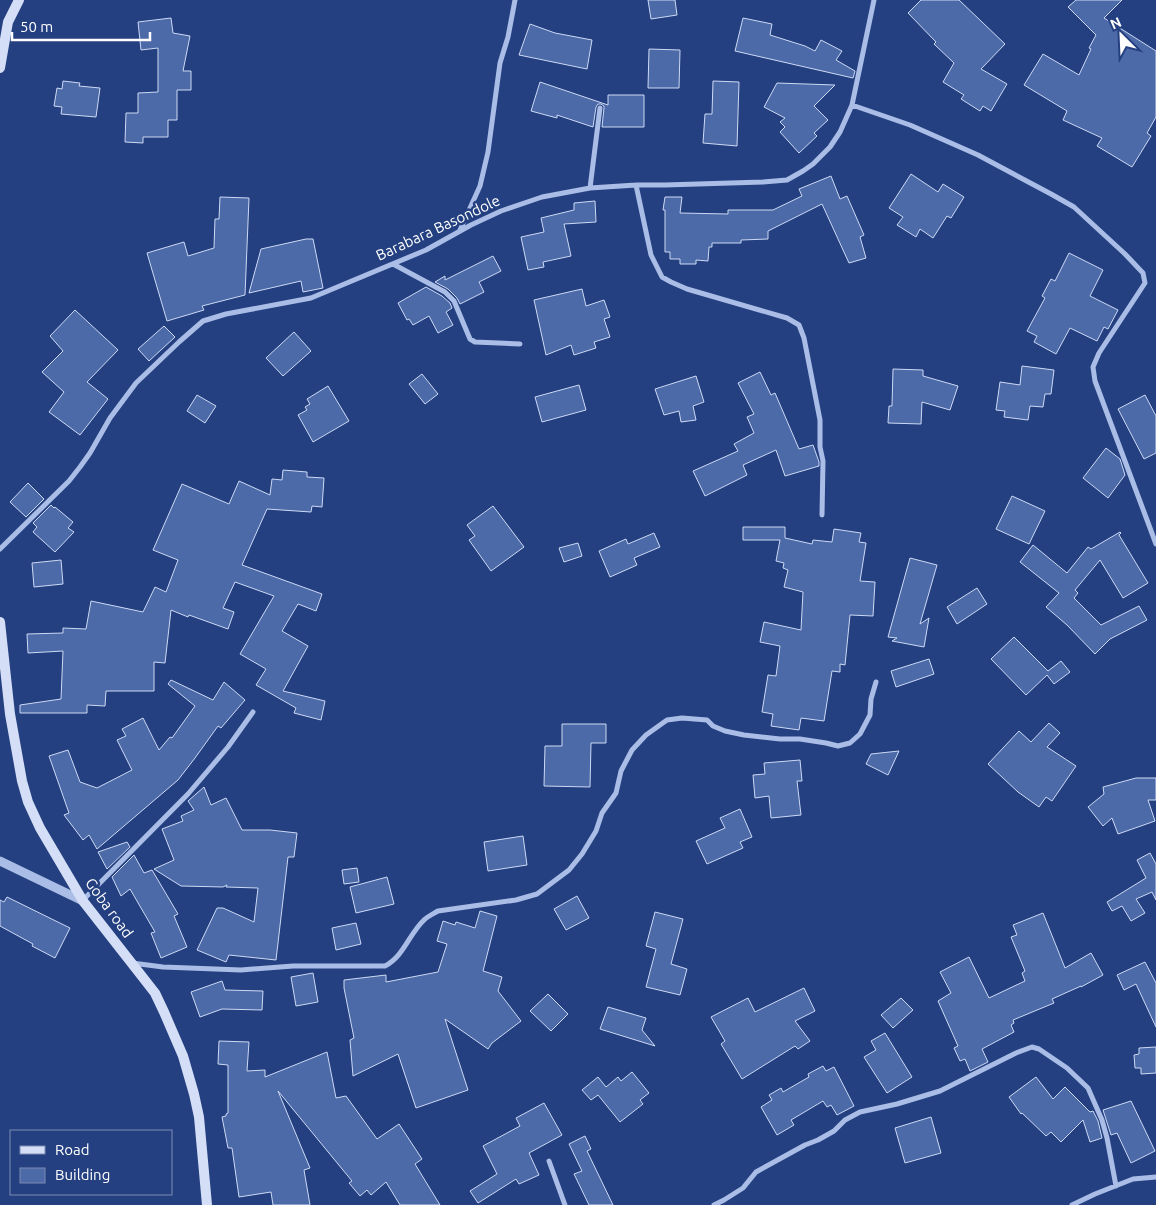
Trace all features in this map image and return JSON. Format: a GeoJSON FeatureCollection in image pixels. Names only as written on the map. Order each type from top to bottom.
{"type":"FeatureCollection","features":[{"type":"Feature","properties":{"kind":"main road"},"geometry":{"type":"LineString","coordinates":[[0,68],[8,22],[19,0]]}},
{"type":"Feature","properties":{"kind":"main road","name":"Goba road"},"geometry":{"type":"LineString","coordinates":[[0,622],[10,714],[22,781],[28,802],[40,828],[83,901],[155,993],[183,1056],[199,1117],[207,1205]]}},
{"type":"Feature","properties":{"kind":"street"},"geometry":{"type":"LineString","coordinates":[[460,231],[480,186],[488,152],[500,63],[508,37],[515,0]]}},
{"type":"Feature","properties":{"kind":"street","name":"Barabara Basondole"},"geometry":{"type":"LineString","coordinates":[[0,549],[69,482],[90,453],[110,418],[136,383],[201,322],[209,318],[311,298],[426,250],[501,211],[542,197],[590,188],[787,180],[803,171],[830,147],[840,132],[852,105],[874,0]]}},
{"type":"Feature","properties":{"kind":"street"},"geometry":{"type":"LineString","coordinates":[[852,105],[910,125],[978,155],[1074,207],[1143,273],[1145,283],[1098,353],[1093,367],[1095,381],[1156,544]]}},
{"type":"Feature","properties":{"kind":"street"},"geometry":{"type":"LineString","coordinates":[[590,188],[600,108]]}},
{"type":"Feature","properties":{"kind":"street"},"geometry":{"type":"LineString","coordinates":[[636,185],[651,255],[662,277],[687,289],[787,318],[799,325],[804,338],[820,420],[820,447],[823,461],[822,515]]}},
{"type":"Feature","properties":{"kind":"street"},"geometry":{"type":"LineString","coordinates":[[393,264],[445,292],[454,301],[470,339],[475,342],[520,344]]}},
{"type":"Feature","properties":{"kind":"street"},"geometry":{"type":"LineString","coordinates":[[132,963],[163,967],[241,970],[293,966],[384,966],[397,957],[423,921],[438,911],[516,900],[537,894],[569,870],[596,832],[602,813],[616,793],[621,771],[632,750],[646,735],[667,720],[682,718],[707,720],[713,726],[726,731],[780,739],[800,739],[838,746],[850,743],[860,734],[870,714],[871,699],[876,682]]}},
{"type":"Feature","properties":{"kind":"street"},"geometry":{"type":"LineString","coordinates":[[0,861],[83,901],[188,794],[228,747],[253,712]]}},
{"type":"Feature","properties":{"kind":"street"},"geometry":{"type":"LineString","coordinates":[[714,1205],[742,1188],[756,1172],[834,1131],[845,1120],[860,1112],[897,1104],[940,1091],[1032,1047],[1039,1048],[1067,1068],[1088,1088],[1102,1120],[1116,1186]]}},
{"type":"Feature","properties":{"kind":"street"},"geometry":{"type":"LineString","coordinates":[[549,1162],[565,1205]]}},
{"type":"Feature","properties":{"kind":"street"},"geometry":{"type":"LineString","coordinates":[[1072,1205],[1095,1194],[1134,1180],[1156,1177]]}},
{"type":"Feature","properties":{"kind":"building"},"geometry":{"type":"Polygon","coordinates":[[[648,0],[675,0],[677,15],[651,19],[648,0]]]}},
{"type":"Feature","properties":{"kind":"building"},"geometry":{"type":"Polygon","coordinates":[[[921,0],[959,0],[1005,44],[981,69],[1007,84],[991,111],[983,106],[980,111],[961,99],[964,95],[943,82],[954,63],[934,44],[936,42],[908,13],[921,0]]]}},
{"type":"Feature","properties":{"kind":"building"},"geometry":{"type":"Polygon","coordinates":[[[1076,0],[1122,0],[1104,18],[1156,51],[1156,117],[1147,133],[1151,136],[1132,167],[1097,146],[1102,138],[1063,120],[1067,111],[1024,85],[1043,54],[1079,75],[1096,35],[1068,7],[1076,0]]]}},
{"type":"Feature","properties":{"kind":"building"},"geometry":{"type":"Polygon","coordinates":[[[171,18],[173,33],[190,36],[183,71],[191,71],[191,90],[177,90],[177,120],[168,120],[168,137],[143,137],[143,143],[125,142],[126,113],[138,113],[138,93],[158,92],[158,48],[141,50],[138,22],[171,18]]]}},
{"type":"Feature","properties":{"kind":"building"},"geometry":{"type":"Polygon","coordinates":[[[743,18],[772,24],[770,35],[815,51],[821,40],[842,51],[836,60],[855,71],[853,78],[735,51],[743,18]]]}},
{"type":"Feature","properties":{"kind":"building"},"geometry":{"type":"Polygon","coordinates":[[[530,24],[555,33],[592,40],[587,69],[519,55],[530,24]]]}},
{"type":"Feature","properties":{"kind":"building"},"geometry":{"type":"Polygon","coordinates":[[[649,49],[680,50],[679,88],[648,88],[649,49]]]}},
{"type":"Feature","properties":{"kind":"building"},"geometry":{"type":"Polygon","coordinates":[[[63,81],[80,83],[79,86],[100,88],[96,117],[61,114],[62,107],[54,106],[57,88],[62,89],[63,81]]]}},
{"type":"Feature","properties":{"kind":"building"},"geometry":{"type":"Polygon","coordinates":[[[713,81],[739,82],[737,146],[703,143],[705,114],[712,114],[713,81]]]}},
{"type":"Feature","properties":{"kind":"building"},"geometry":{"type":"Polygon","coordinates":[[[540,82],[608,105],[608,95],[644,95],[644,127],[602,127],[604,106],[601,104],[598,104],[596,107],[593,127],[557,115],[557,118],[531,111],[540,82]]]}},
{"type":"Feature","properties":{"kind":"building"},"geometry":{"type":"Polygon","coordinates":[[[777,83],[835,85],[814,106],[828,120],[814,133],[817,136],[799,153],[780,132],[785,127],[780,122],[785,118],[764,107],[777,83]]]}},
{"type":"Feature","properties":{"kind":"building"},"geometry":{"type":"Polygon","coordinates":[[[911,174],[938,192],[943,184],[964,197],[951,218],[947,216],[933,238],[920,229],[916,237],[897,225],[903,217],[889,208],[911,174]]]}},
{"type":"Feature","properties":{"kind":"building"},"geometry":{"type":"Polygon","coordinates":[[[831,176],[840,199],[847,196],[864,235],[860,237],[866,258],[849,263],[822,204],[768,231],[768,239],[741,240],[741,243],[712,243],[712,247],[709,247],[708,261],[696,260],[696,264],[680,264],[680,259],[670,259],[670,252],[665,252],[665,210],[663,210],[665,197],[682,197],[680,213],[728,214],[728,210],[773,210],[802,196],[799,189],[831,176]]]}},
{"type":"Feature","properties":{"kind":"building"},"geometry":{"type":"Polygon","coordinates":[[[220,197],[249,198],[245,295],[202,306],[204,310],[167,321],[147,253],[184,242],[188,256],[214,248],[215,219],[219,219],[220,197]]]}},
{"type":"Feature","properties":{"kind":"building"},"geometry":{"type":"Polygon","coordinates":[[[595,201],[596,222],[564,224],[571,256],[543,262],[544,267],[528,270],[521,237],[544,232],[541,218],[574,210],[574,203],[595,201]]]}},
{"type":"Feature","properties":{"kind":"building"},"geometry":{"type":"Polygon","coordinates":[[[313,239],[323,288],[303,292],[301,281],[249,293],[261,249],[313,239]]]}},
{"type":"Feature","properties":{"kind":"building"},"geometry":{"type":"Polygon","coordinates":[[[1069,253],[1103,270],[1090,296],[1118,310],[1108,329],[1104,327],[1097,341],[1070,328],[1056,354],[1034,342],[1037,336],[1027,331],[1045,298],[1042,296],[1051,279],[1055,281],[1069,253]]]}},
{"type":"Feature","properties":{"kind":"building"},"geometry":{"type":"Polygon","coordinates":[[[493,256],[501,271],[479,282],[484,292],[460,304],[448,289],[435,282],[445,276],[445,280],[493,256]]]}},
{"type":"Feature","properties":{"kind":"building"},"geometry":{"type":"Polygon","coordinates":[[[426,287],[442,296],[450,303],[452,308],[446,312],[453,325],[438,333],[429,316],[413,325],[409,319],[407,320],[398,303],[426,287]]]}},
{"type":"Feature","properties":{"kind":"building"},"geometry":{"type":"Polygon","coordinates":[[[582,289],[586,306],[604,300],[610,317],[604,319],[610,337],[594,342],[596,348],[574,355],[571,345],[546,355],[534,300],[582,289]]]}},
{"type":"Feature","properties":{"kind":"building"},"geometry":{"type":"Polygon","coordinates":[[[75,310],[118,350],[87,382],[108,399],[80,435],[49,412],[64,392],[42,372],[63,351],[50,336],[75,310]]]}},
{"type":"Feature","properties":{"kind":"building"},"geometry":{"type":"Polygon","coordinates":[[[164,326],[175,337],[149,361],[138,349],[164,326]]]}},
{"type":"Feature","properties":{"kind":"building"},"geometry":{"type":"Polygon","coordinates":[[[294,332],[311,351],[283,376],[266,358],[294,332]]]}},
{"type":"Feature","properties":{"kind":"building"},"geometry":{"type":"Polygon","coordinates":[[[1022,366],[1054,370],[1051,394],[1045,394],[1043,407],[1030,406],[1028,420],[1004,417],[1005,411],[996,410],[1000,382],[1020,385],[1022,366]]]}},
{"type":"Feature","properties":{"kind":"building"},"geometry":{"type":"Polygon","coordinates":[[[893,369],[923,370],[923,376],[958,386],[950,410],[922,402],[921,424],[888,423],[889,406],[892,406],[893,369]]]}},
{"type":"Feature","properties":{"kind":"building"},"geometry":{"type":"Polygon","coordinates":[[[760,372],[771,395],[775,393],[799,449],[813,445],[819,466],[785,476],[776,450],[743,465],[747,475],[705,496],[693,471],[738,451],[734,444],[754,433],[747,417],[754,414],[738,383],[760,372]]]}},
{"type":"Feature","properties":{"kind":"building"},"geometry":{"type":"Polygon","coordinates":[[[422,374],[438,394],[425,404],[409,384],[422,374]]]}},
{"type":"Feature","properties":{"kind":"building"},"geometry":{"type":"Polygon","coordinates":[[[696,376],[704,402],[693,406],[696,420],[681,422],[679,411],[664,415],[655,389],[696,376]]]}},
{"type":"Feature","properties":{"kind":"building"},"geometry":{"type":"Polygon","coordinates":[[[579,385],[586,410],[542,422],[535,397],[579,385]]]}},
{"type":"Feature","properties":{"kind":"building"},"geometry":{"type":"Polygon","coordinates":[[[328,386],[349,421],[313,442],[298,415],[307,410],[305,407],[310,404],[307,399],[328,386]]]}},
{"type":"Feature","properties":{"kind":"building"},"geometry":{"type":"Polygon","coordinates":[[[197,395],[216,406],[205,423],[187,411],[197,395]]]}},
{"type":"Feature","properties":{"kind":"building"},"geometry":{"type":"Polygon","coordinates":[[[1145,395],[1156,416],[1156,453],[1144,459],[1118,409],[1145,395]]]}},
{"type":"Feature","properties":{"kind":"building"},"geometry":{"type":"Polygon","coordinates":[[[1106,448],[1120,459],[1125,475],[1108,498],[1083,478],[1106,448]]]}},
{"type":"Feature","properties":{"kind":"building"},"geometry":{"type":"Polygon","coordinates":[[[283,470],[307,472],[307,477],[324,478],[322,507],[312,506],[311,512],[267,509],[242,565],[322,594],[316,611],[298,604],[282,631],[308,646],[283,691],[325,701],[321,720],[294,713],[296,708],[256,685],[266,669],[240,654],[274,596],[235,582],[223,608],[234,612],[228,629],[171,610],[165,663],[154,662],[154,691],[106,691],[105,706],[87,705],[87,713],[20,713],[20,705],[61,699],[63,651],[28,653],[27,634],[63,633],[63,628],[86,629],[91,601],[143,612],[155,587],[166,592],[178,560],[153,550],[182,484],[229,504],[239,481],[270,495],[272,479],[282,480],[283,470]]]}},
{"type":"Feature","properties":{"kind":"building"},"geometry":{"type":"Polygon","coordinates":[[[28,483],[44,499],[26,517],[10,502],[28,483]]]}},
{"type":"Feature","properties":{"kind":"building"},"geometry":{"type":"Polygon","coordinates":[[[1012,496],[1045,511],[1029,544],[996,529],[1012,496]]]}},
{"type":"Feature","properties":{"kind":"building"},"geometry":{"type":"Polygon","coordinates":[[[51,505],[73,522],[68,528],[74,532],[55,552],[33,532],[37,527],[33,523],[51,505]]]}},
{"type":"Feature","properties":{"kind":"building"},"geometry":{"type":"Polygon","coordinates":[[[493,506],[524,547],[491,571],[469,540],[475,536],[467,525],[493,506]]]}},
{"type":"Feature","properties":{"kind":"building"},"geometry":{"type":"Polygon","coordinates":[[[743,527],[785,527],[785,538],[812,544],[813,540],[832,542],[834,529],[861,533],[859,542],[866,543],[860,581],[875,582],[873,616],[850,615],[845,665],[840,664],[840,672],[832,671],[824,721],[801,718],[799,730],[771,726],[773,714],[762,712],[768,675],[776,676],[780,646],[760,642],[764,622],[801,630],[803,592],[784,587],[788,570],[783,568],[784,563],[776,561],[780,540],[743,540],[743,527]]]}},
{"type":"Feature","properties":{"kind":"building"},"geometry":{"type":"Polygon","coordinates":[[[1120,532],[1119,535],[1148,583],[1123,598],[1100,560],[1075,590],[1078,593],[1074,598],[1101,625],[1139,606],[1147,620],[1110,639],[1095,654],[1067,625],[1046,607],[1059,593],[1020,562],[1033,545],[1067,573],[1088,547],[1091,549],[1120,532]]]}},
{"type":"Feature","properties":{"kind":"building"},"geometry":{"type":"Polygon","coordinates":[[[654,533],[660,547],[634,558],[637,565],[610,577],[599,551],[626,539],[628,544],[654,533]]]}},
{"type":"Feature","properties":{"kind":"building"},"geometry":{"type":"Polygon","coordinates":[[[578,543],[582,556],[564,562],[559,548],[578,543]]]}},
{"type":"Feature","properties":{"kind":"building"},"geometry":{"type":"Polygon","coordinates":[[[910,558],[937,565],[920,624],[929,618],[924,647],[892,641],[897,638],[888,637],[910,558]]]}},
{"type":"Feature","properties":{"kind":"building"},"geometry":{"type":"Polygon","coordinates":[[[61,560],[63,584],[34,587],[32,563],[61,560]]]}},
{"type":"Feature","properties":{"kind":"building"},"geometry":{"type":"Polygon","coordinates":[[[977,588],[987,604],[957,624],[947,607],[977,588]]]}},
{"type":"Feature","properties":{"kind":"building"},"geometry":{"type":"Polygon","coordinates":[[[1014,637],[1048,671],[1061,661],[1070,672],[1054,684],[1047,675],[1026,695],[991,659],[1014,637]]]}},
{"type":"Feature","properties":{"kind":"building"},"geometry":{"type":"Polygon","coordinates":[[[929,659],[934,674],[896,687],[891,671],[929,659]]]}},
{"type":"Feature","properties":{"kind":"building"},"geometry":{"type":"Polygon","coordinates":[[[171,680],[213,700],[224,682],[245,700],[221,728],[218,726],[178,780],[97,849],[89,835],[83,840],[64,815],[69,813],[49,756],[68,750],[80,782],[97,788],[132,770],[117,740],[126,736],[122,729],[143,718],[159,750],[170,737],[172,738],[195,706],[168,684],[171,680]]]}},
{"type":"Feature","properties":{"kind":"building"},"geometry":{"type":"Polygon","coordinates":[[[1049,723],[1060,733],[1047,747],[1076,766],[1052,801],[1046,797],[1039,807],[1018,792],[988,764],[1019,731],[1031,742],[1049,723]]]}},
{"type":"Feature","properties":{"kind":"building"},"geometry":{"type":"Polygon","coordinates":[[[562,724],[606,724],[606,743],[591,743],[590,787],[544,786],[545,746],[562,746],[562,724]]]}},
{"type":"Feature","properties":{"kind":"building"},"geometry":{"type":"Polygon","coordinates":[[[899,751],[888,775],[866,764],[871,754],[899,751]]]}},
{"type":"Feature","properties":{"kind":"building"},"geometry":{"type":"Polygon","coordinates":[[[800,760],[802,781],[797,781],[801,815],[771,818],[769,796],[755,798],[753,775],[765,774],[764,763],[800,760]]]}},
{"type":"Feature","properties":{"kind":"building"},"geometry":{"type":"Polygon","coordinates":[[[1136,778],[1156,778],[1156,800],[1148,800],[1155,821],[1118,834],[1112,818],[1103,826],[1088,807],[1104,794],[1103,787],[1136,778]]]}},
{"type":"Feature","properties":{"kind":"building"},"geometry":{"type":"Polygon","coordinates":[[[204,787],[211,805],[226,798],[242,830],[270,830],[297,833],[294,857],[288,857],[276,960],[229,955],[226,962],[197,950],[217,908],[223,908],[254,922],[258,888],[226,887],[227,885],[223,887],[181,886],[154,869],[174,860],[162,829],[183,821],[181,816],[194,810],[188,801],[204,787]]]}},
{"type":"Feature","properties":{"kind":"building"},"geometry":{"type":"Polygon","coordinates":[[[740,809],[752,837],[740,842],[743,848],[707,864],[696,841],[725,828],[720,818],[740,809]]]}},
{"type":"Feature","properties":{"kind":"building"},"geometry":{"type":"Polygon","coordinates":[[[523,836],[527,865],[488,871],[484,842],[523,836]]]}},
{"type":"Feature","properties":{"kind":"building"},"geometry":{"type":"Polygon","coordinates":[[[127,842],[130,847],[107,869],[98,852],[127,842]]]}},
{"type":"Feature","properties":{"kind":"building"},"geometry":{"type":"Polygon","coordinates":[[[1150,853],[1156,864],[1156,900],[1152,892],[1136,899],[1145,913],[1131,921],[1122,906],[1112,911],[1107,902],[1146,878],[1137,860],[1150,853]]]}},
{"type":"Feature","properties":{"kind":"building"},"geometry":{"type":"Polygon","coordinates":[[[134,855],[144,873],[152,870],[178,914],[174,916],[187,947],[161,958],[151,933],[155,932],[130,889],[121,896],[112,877],[134,855]]]}},
{"type":"Feature","properties":{"kind":"building"},"geometry":{"type":"Polygon","coordinates":[[[357,868],[359,882],[344,884],[342,870],[357,868]]]}},
{"type":"Feature","properties":{"kind":"building"},"geometry":{"type":"Polygon","coordinates":[[[387,877],[394,904],[356,913],[350,887],[387,877]]]}},
{"type":"Feature","properties":{"kind":"building"},"geometry":{"type":"Polygon","coordinates":[[[577,896],[589,918],[566,930],[554,909],[577,896]]]}},
{"type":"Feature","properties":{"kind":"building"},"geometry":{"type":"Polygon","coordinates":[[[7,897],[70,928],[55,958],[0,926],[0,900],[4,902],[7,897]]]}},
{"type":"Feature","properties":{"kind":"building"},"geometry":{"type":"Polygon","coordinates":[[[480,911],[497,916],[483,971],[502,977],[498,991],[521,1021],[492,1043],[488,1049],[445,1019],[468,1090],[416,1108],[398,1054],[353,1076],[350,1040],[354,1038],[344,980],[386,975],[386,982],[438,972],[447,944],[437,941],[443,921],[455,925],[456,922],[475,928],[480,911]]]}},
{"type":"Feature","properties":{"kind":"building"},"geometry":{"type":"Polygon","coordinates":[[[655,912],[683,919],[671,964],[687,969],[680,995],[646,987],[656,949],[646,946],[655,912]]]}},
{"type":"Feature","properties":{"kind":"building"},"geometry":{"type":"Polygon","coordinates":[[[1043,913],[1065,968],[1091,953],[1103,975],[1052,999],[1054,1003],[1013,1020],[1014,1023],[1011,1025],[1014,1032],[982,1049],[988,1062],[970,1071],[965,1059],[960,1061],[954,1048],[958,1046],[938,1001],[951,993],[940,972],[969,957],[989,998],[1025,981],[1022,973],[1025,971],[1011,937],[1017,935],[1013,925],[1043,913]]]}},
{"type":"Feature","properties":{"kind":"building"},"geometry":{"type":"Polygon","coordinates":[[[356,923],[361,944],[336,950],[332,928],[356,923]]]}},
{"type":"Feature","properties":{"kind":"building"},"geometry":{"type":"Polygon","coordinates":[[[1145,962],[1156,983],[1156,1027],[1136,984],[1124,990],[1117,975],[1145,962]]]}},
{"type":"Feature","properties":{"kind":"building"},"geometry":{"type":"Polygon","coordinates":[[[313,973],[318,1002],[296,1006],[291,977],[313,973]]]}},
{"type":"Feature","properties":{"kind":"building"},"geometry":{"type":"Polygon","coordinates":[[[222,981],[225,990],[263,991],[262,1010],[222,1009],[200,1017],[191,992],[222,981]]]}},
{"type":"Feature","properties":{"kind":"building"},"geometry":{"type":"Polygon","coordinates":[[[804,988],[815,1011],[795,1021],[810,1041],[798,1049],[795,1046],[742,1079],[721,1044],[725,1041],[711,1017],[748,998],[755,1012],[804,988]]]}},
{"type":"Feature","properties":{"kind":"building"},"geometry":{"type":"Polygon","coordinates":[[[548,994],[568,1014],[551,1031],[530,1011],[548,994]]]}},
{"type":"Feature","properties":{"kind":"building"},"geometry":{"type":"Polygon","coordinates":[[[901,998],[913,1010],[893,1028],[881,1015],[901,998]]]}},
{"type":"Feature","properties":{"kind":"building"},"geometry":{"type":"Polygon","coordinates":[[[608,1007],[646,1018],[642,1030],[655,1046],[600,1029],[608,1007]]]}},
{"type":"Feature","properties":{"kind":"building"},"geometry":{"type":"Polygon","coordinates":[[[885,1033],[912,1077],[887,1093],[864,1057],[876,1050],[871,1041],[885,1033]]]}},
{"type":"Feature","properties":{"kind":"building"},"geometry":{"type":"Polygon","coordinates":[[[219,1041],[249,1042],[247,1071],[265,1070],[265,1077],[327,1052],[336,1098],[346,1096],[377,1139],[399,1124],[422,1159],[415,1164],[440,1205],[400,1205],[386,1182],[371,1195],[367,1190],[360,1196],[349,1183],[352,1181],[278,1091],[310,1168],[304,1170],[310,1205],[273,1205],[271,1192],[239,1197],[232,1148],[228,1148],[222,1117],[228,1113],[228,1065],[218,1064],[219,1041]]]}},
{"type":"Feature","properties":{"kind":"building"},"geometry":{"type":"Polygon","coordinates":[[[1156,1047],[1156,1073],[1141,1074],[1141,1068],[1135,1068],[1134,1055],[1139,1054],[1139,1048],[1156,1047]]]}},
{"type":"Feature","properties":{"kind":"building"},"geometry":{"type":"Polygon","coordinates":[[[823,1066],[826,1071],[834,1067],[854,1106],[837,1115],[831,1105],[827,1107],[823,1101],[791,1120],[794,1125],[777,1135],[761,1107],[772,1100],[769,1095],[781,1088],[783,1092],[809,1077],[808,1074],[823,1066]]]}},
{"type":"Feature","properties":{"kind":"building"},"geometry":{"type":"Polygon","coordinates":[[[632,1072],[649,1093],[640,1100],[643,1104],[620,1122],[598,1095],[591,1100],[582,1090],[598,1077],[606,1087],[618,1077],[621,1081],[632,1072]]]}},
{"type":"Feature","properties":{"kind":"building"},"geometry":{"type":"Polygon","coordinates":[[[1036,1077],[1053,1099],[1065,1087],[1090,1112],[1093,1111],[1098,1121],[1102,1138],[1090,1142],[1083,1120],[1061,1142],[1051,1132],[1046,1136],[1021,1114],[1009,1097],[1036,1077]]]}},
{"type":"Feature","properties":{"kind":"building"},"geometry":{"type":"Polygon","coordinates":[[[1131,1101],[1155,1151],[1131,1163],[1117,1133],[1111,1135],[1103,1110],[1131,1101]]]}},
{"type":"Feature","properties":{"kind":"building"},"geometry":{"type":"Polygon","coordinates":[[[544,1103],[562,1135],[529,1153],[539,1175],[519,1184],[516,1179],[478,1203],[470,1191],[497,1174],[483,1146],[520,1126],[516,1118],[544,1103]]]}},
{"type":"Feature","properties":{"kind":"building"},"geometry":{"type":"Polygon","coordinates":[[[931,1117],[941,1153],[905,1163],[895,1128],[931,1117]]]}},
{"type":"Feature","properties":{"kind":"building"},"geometry":{"type":"Polygon","coordinates":[[[585,1136],[591,1149],[587,1151],[613,1205],[589,1205],[574,1174],[582,1171],[569,1144],[585,1136]]]}}]}
